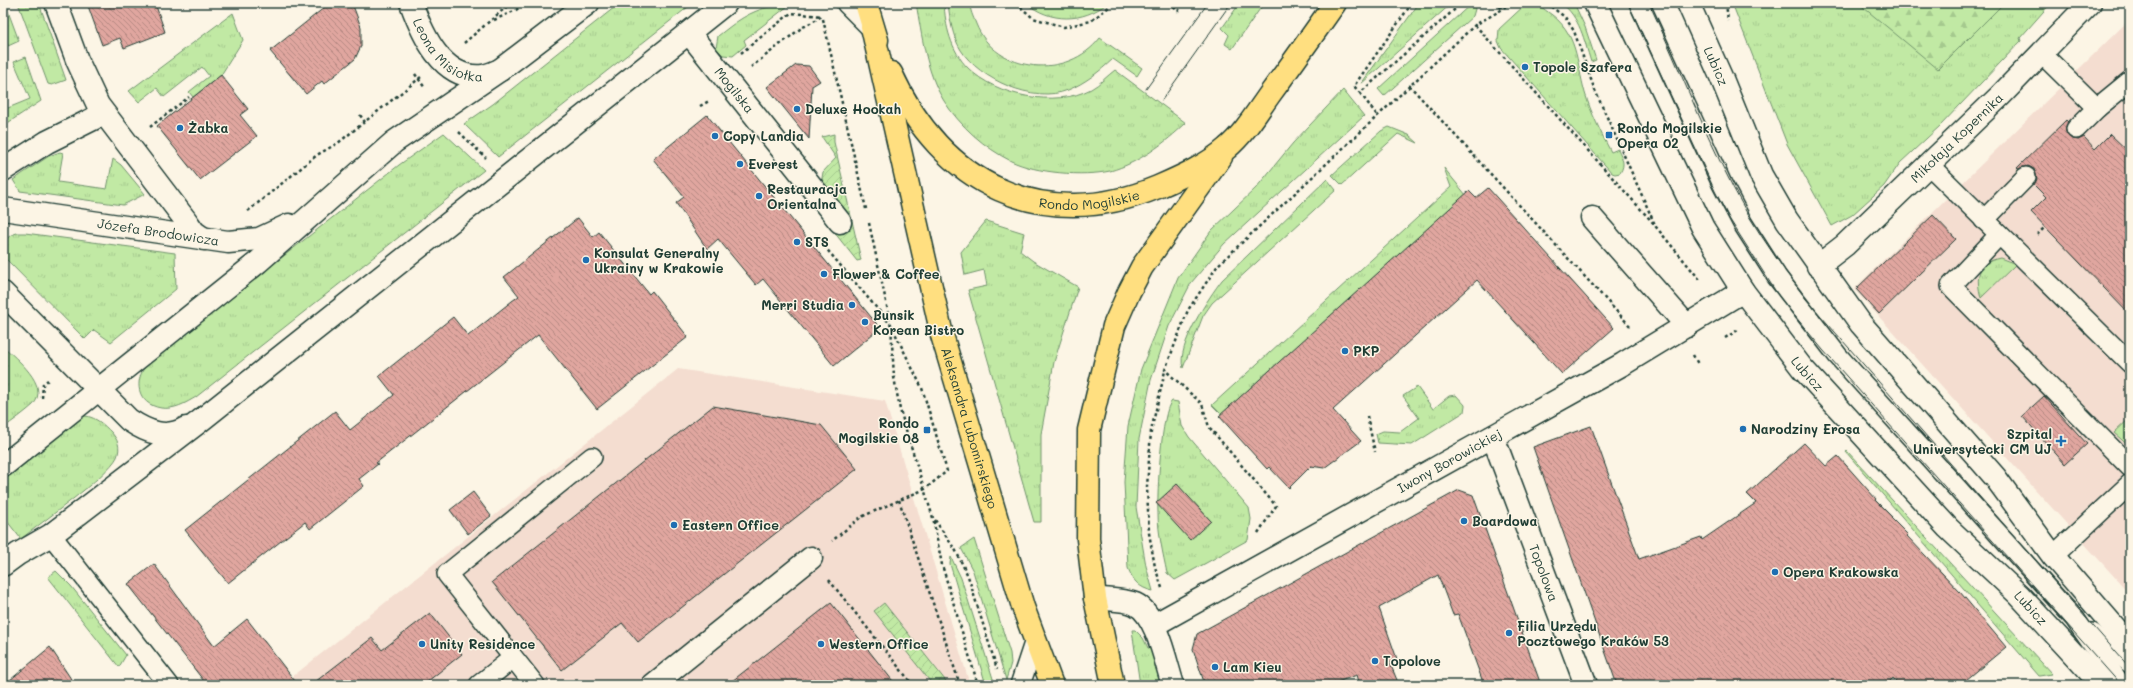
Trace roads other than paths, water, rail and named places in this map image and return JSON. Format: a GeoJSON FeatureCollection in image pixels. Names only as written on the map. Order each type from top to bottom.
{"type":"FeatureCollection","features":[{"type":"Feature","properties":{"kind":"main road","name":"Rondo Mogilskie"},"geometry":{"type":"LineString","coordinates":[[866,3],[872,27],[896,83],[909,109],[924,130],[954,161],[983,182],[1019,198],[1057,204],[1114,201],[1133,196],[1171,181],[1227,148],[1254,117],[1335,3]]}},
{"type":"Feature","properties":{"kind":"main road","name":"Aleksandra Lubomirskiego"},"geometry":{"type":"LineString","coordinates":[[872,27],[942,335],[1020,600],[1052,685]]}},
{"type":"Feature","properties":{"kind":"main road"},"geometry":{"type":"LineString","coordinates":[[1113,685],[1095,598],[1088,539],[1089,430],[1114,326],[1142,267],[1227,148]]}},
{"type":"Feature","properties":{"kind":"street"},"geometry":{"type":"LineString","coordinates":[[56,3],[79,66],[103,114],[194,232],[204,239]]}},
{"type":"Feature","properties":{"kind":"street","name":"Leona Misiołka"},"geometry":{"type":"LineString","coordinates":[[411,3],[426,40],[443,60],[458,71],[470,76],[484,76],[500,70]]}},
{"type":"Feature","properties":{"kind":"street"},"geometry":{"type":"LineString","coordinates":[[3,466],[97,389],[258,262],[394,142],[500,70],[588,3]]}},
{"type":"Feature","properties":{"kind":"street"},"geometry":{"type":"LineString","coordinates":[[3,565],[18,554],[52,535],[202,419],[726,3]]}},
{"type":"Feature","properties":{"kind":"street"},"geometry":{"type":"LineString","coordinates":[[848,3],[872,27]]}},
{"type":"Feature","properties":{"kind":"street","name":"Lubicz"},"geometry":{"type":"LineString","coordinates":[[1595,3],[1703,228],[1743,291],[1787,350],[1948,528],[2019,596],[2102,685]]}},
{"type":"Feature","properties":{"kind":"street","name":"Lubicz"},"geometry":{"type":"LineString","coordinates":[[1688,3],[1722,79],[1761,175],[1777,204],[1818,266],[1861,324],[1995,477],[2053,556],[2130,645]]}},
{"type":"Feature","properties":{"kind":"street","name":"Mikołaja Kopernika"},"geometry":{"type":"LineString","coordinates":[[1818,266],[1845,245],[1929,165],[2090,3]]}},
{"type":"Feature","properties":{"kind":"street","name":"Mogilska"},"geometry":{"type":"LineString","coordinates":[[689,33],[840,222]]}},
{"type":"Feature","properties":{"kind":"street"},"geometry":{"type":"LineString","coordinates":[[3,170],[47,142],[103,114]]}},
{"type":"Feature","properties":{"kind":"street","name":"Józefa Brodowicza"},"geometry":{"type":"LineString","coordinates":[[3,209],[228,242],[259,239],[310,215]]}},
{"type":"Feature","properties":{"kind":"street"},"geometry":{"type":"LineString","coordinates":[[1592,218],[1687,326]]}},
{"type":"Feature","properties":{"kind":"street","name":"Iwony Borowickiej"},"geometry":{"type":"LineString","coordinates":[[1154,625],[1493,437],[1687,326],[1743,291]]}},
{"type":"Feature","properties":{"kind":"street"},"geometry":{"type":"LineString","coordinates":[[3,293],[97,389],[129,420],[140,427],[156,434],[173,434],[202,419]]}},
{"type":"Feature","properties":{"kind":"street","name":"Topolowa"},"geometry":{"type":"LineString","coordinates":[[1493,437],[1586,685]]}},
{"type":"Feature","properties":{"kind":"street"},"geometry":{"type":"LineString","coordinates":[[653,685],[811,558]]}},
{"type":"Feature","properties":{"kind":"street"},"geometry":{"type":"LineString","coordinates":[[1095,598],[1135,604],[1143,609],[1154,625],[1173,685]]}},
{"type":"Feature","properties":{"kind":"lane"},"geometry":{"type":"LineString","coordinates":[[1639,3],[1722,184],[1744,224],[1777,277],[1838,356],[2075,619],[2121,685]]}},
{"type":"Feature","properties":{"kind":"lane"},"geometry":{"type":"LineString","coordinates":[[2041,53],[2097,108]]}},
{"type":"Feature","properties":{"kind":"lane"},"geometry":{"type":"LineString","coordinates":[[2076,129],[2097,108],[2130,81]]}},
{"type":"Feature","properties":{"kind":"lane"},"geometry":{"type":"LineString","coordinates":[[1929,165],[2130,363]]}},
{"type":"Feature","properties":{"kind":"lane"},"geometry":{"type":"LineString","coordinates":[[1984,220],[2026,177]]}},
{"type":"Feature","properties":{"kind":"lane"},"geometry":{"type":"LineString","coordinates":[[1999,235],[1951,286],[2130,467]]}},
{"type":"Feature","properties":{"kind":"lane"},"geometry":{"type":"LineString","coordinates":[[535,685],[447,574],[592,457]]}},
{"type":"Feature","properties":{"kind":"lane"},"geometry":{"type":"LineString","coordinates":[[2053,556],[2130,484]]}},
{"type":"Feature","properties":{"kind":"lane"},"geometry":{"type":"LineString","coordinates":[[52,535],[169,685]]}},
{"type":"Feature","properties":{"kind":"lane"},"geometry":{"type":"LineString","coordinates":[[2075,619],[2130,663]]}},
{"type":"Feature","properties":{"kind":"lane"},"geometry":{"type":"LineString","coordinates":[[1020,685],[1035,640]]}},
{"type":"Feature","properties":{"kind":"lane"},"geometry":{"type":"LineString","coordinates":[[479,685],[513,658]]}},
{"type":"Feature","properties":{"kind":"tram line"},"geometry":{"type":"LineString","coordinates":[[1146,89],[1208,3]]}},
{"type":"Feature","properties":{"kind":"tram line"},"geometry":{"type":"LineString","coordinates":[[1162,100],[1231,3]]}},
{"type":"Feature","properties":{"kind":"tram line"},"geometry":{"type":"LineString","coordinates":[[1628,3],[1715,191],[1730,220],[1780,298],[1823,350],[2121,685]]}},
{"type":"Feature","properties":{"kind":"tram line"},"geometry":{"type":"LineString","coordinates":[[1649,3],[1708,136],[1733,188],[1747,213],[1790,278],[1806,299],[2130,668]]}},
{"type":"Feature","properties":{"kind":"place","name":"Topole Szafera"},"geometry":{"type":"Point","coordinates":[1525,67]}},
{"type":"Feature","properties":{"kind":"place","name":"Deluxe Hookah"},"geometry":{"type":"Point","coordinates":[797,109]}},
{"type":"Feature","properties":{"kind":"place","name":"Żabka"},"geometry":{"type":"Point","coordinates":[180,128]}},
{"type":"Feature","properties":{"kind":"place","name":"Rondo Mogilskie Opera 02"},"geometry":{"type":"Point","coordinates":[1609,135]}},
{"type":"Feature","properties":{"kind":"place","name":"Copy Landia"},"geometry":{"type":"Point","coordinates":[715,136]}},
{"type":"Feature","properties":{"kind":"place","name":"Everest"},"geometry":{"type":"Point","coordinates":[740,164]}},
{"type":"Feature","properties":{"kind":"place","name":"Restauracja Orientalna"},"geometry":{"type":"Point","coordinates":[759,196]}},
{"type":"Feature","properties":{"kind":"place","name":"STS"},"geometry":{"type":"Point","coordinates":[797,242]}},
{"type":"Feature","properties":{"kind":"place","name":"Konsulat Generalny Ukrainy w Krakowie"},"geometry":{"type":"Point","coordinates":[586,260]}},
{"type":"Feature","properties":{"kind":"place","name":"Flower & Coffee"},"geometry":{"type":"Point","coordinates":[824,274]}},
{"type":"Feature","properties":{"kind":"place","name":"Merri Studia"},"geometry":{"type":"Point","coordinates":[852,305]}},
{"type":"Feature","properties":{"kind":"place","name":"Bunsik Korean Bistro"},"geometry":{"type":"Point","coordinates":[865,322]}},
{"type":"Feature","properties":{"kind":"place","name":"PKP"},"geometry":{"type":"Point","coordinates":[1345,351]}},
{"type":"Feature","properties":{"kind":"place","name":"Narodziny Erosa"},"geometry":{"type":"Point","coordinates":[1743,429]}},
{"type":"Feature","properties":{"kind":"place","name":"Rondo Mogilskie 08"},"geometry":{"type":"Point","coordinates":[927,430]}},
{"type":"Feature","properties":{"kind":"place","name":"Szpital Uniwersytecki CM UJ"},"geometry":{"type":"Point","coordinates":[2061,441]}},
{"type":"Feature","properties":{"kind":"place","name":"Boardowa"},"geometry":{"type":"Point","coordinates":[1464,521]}},
{"type":"Feature","properties":{"kind":"place","name":"Eastern Office"},"geometry":{"type":"Point","coordinates":[674,525]}},
{"type":"Feature","properties":{"kind":"place","name":"Opera Krakowska"},"geometry":{"type":"Point","coordinates":[1775,572]}},
{"type":"Feature","properties":{"kind":"place","name":"Filia Urzędu Pocztowego Kraków 53"},"geometry":{"type":"Point","coordinates":[1509,633]}},
{"type":"Feature","properties":{"kind":"place","name":"Unity Residence"},"geometry":{"type":"Point","coordinates":[422,644]}},
{"type":"Feature","properties":{"kind":"place","name":"Western Office"},"geometry":{"type":"Point","coordinates":[821,644]}},
{"type":"Feature","properties":{"kind":"place","name":"Topolove"},"geometry":{"type":"Point","coordinates":[1375,661]}},
{"type":"Feature","properties":{"kind":"place","name":"Lam Kieu"},"geometry":{"type":"Point","coordinates":[1215,667]}}]}
